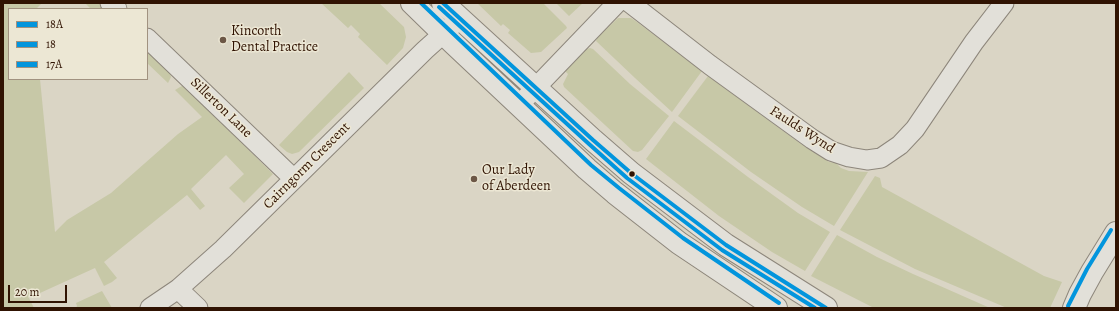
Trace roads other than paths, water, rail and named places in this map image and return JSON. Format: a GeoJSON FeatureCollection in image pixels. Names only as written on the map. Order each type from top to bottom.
{"type":"FeatureCollection","features":[{"type":"Feature","properties":{"kind":"street"},"geometry":{"type":"LineString","coordinates":[[412,3],[587,169],[615,193],[679,243],[776,308]]}},
{"type":"Feature","properties":{"kind":"street"},"geometry":{"type":"LineString","coordinates":[[443,3],[631,174],[726,245],[826,308]]}},
{"type":"Feature","properties":{"kind":"street"},"geometry":{"type":"LineString","coordinates":[[519,104],[617,3]]}},
{"type":"Feature","properties":{"kind":"street","name":"Faulds Wynd"},"geometry":{"type":"LineString","coordinates":[[630,3],[710,65],[812,139],[831,151],[849,157],[867,160],[881,158],[900,146],[915,129],[974,42],[1004,3]]}},
{"type":"Feature","properties":{"kind":"street","name":"Cairngorm Crescent"},"geometry":{"type":"LineString","coordinates":[[150,308],[178,289],[223,249],[460,18]]}},
{"type":"Feature","properties":{"kind":"street","name":"Sillerton Lane"},"geometry":{"type":"LineString","coordinates":[[148,39],[294,179]]}},
{"type":"Feature","properties":{"kind":"street"},"geometry":{"type":"LineString","coordinates":[[1074,308],[1092,272],[1116,233]]}},
{"type":"Feature","properties":{"kind":"street"},"geometry":{"type":"LineString","coordinates":[[178,289],[198,308]]}},
{"type":"Feature","properties":{"kind":"place","name":"Kincorth Dental Practice"},"geometry":{"type":"Point","coordinates":[223,40]}},
{"type":"Feature","properties":{"kind":"place","name":"Our Lady of Aberdeen"},"geometry":{"type":"Point","coordinates":[474,179]}}]}
